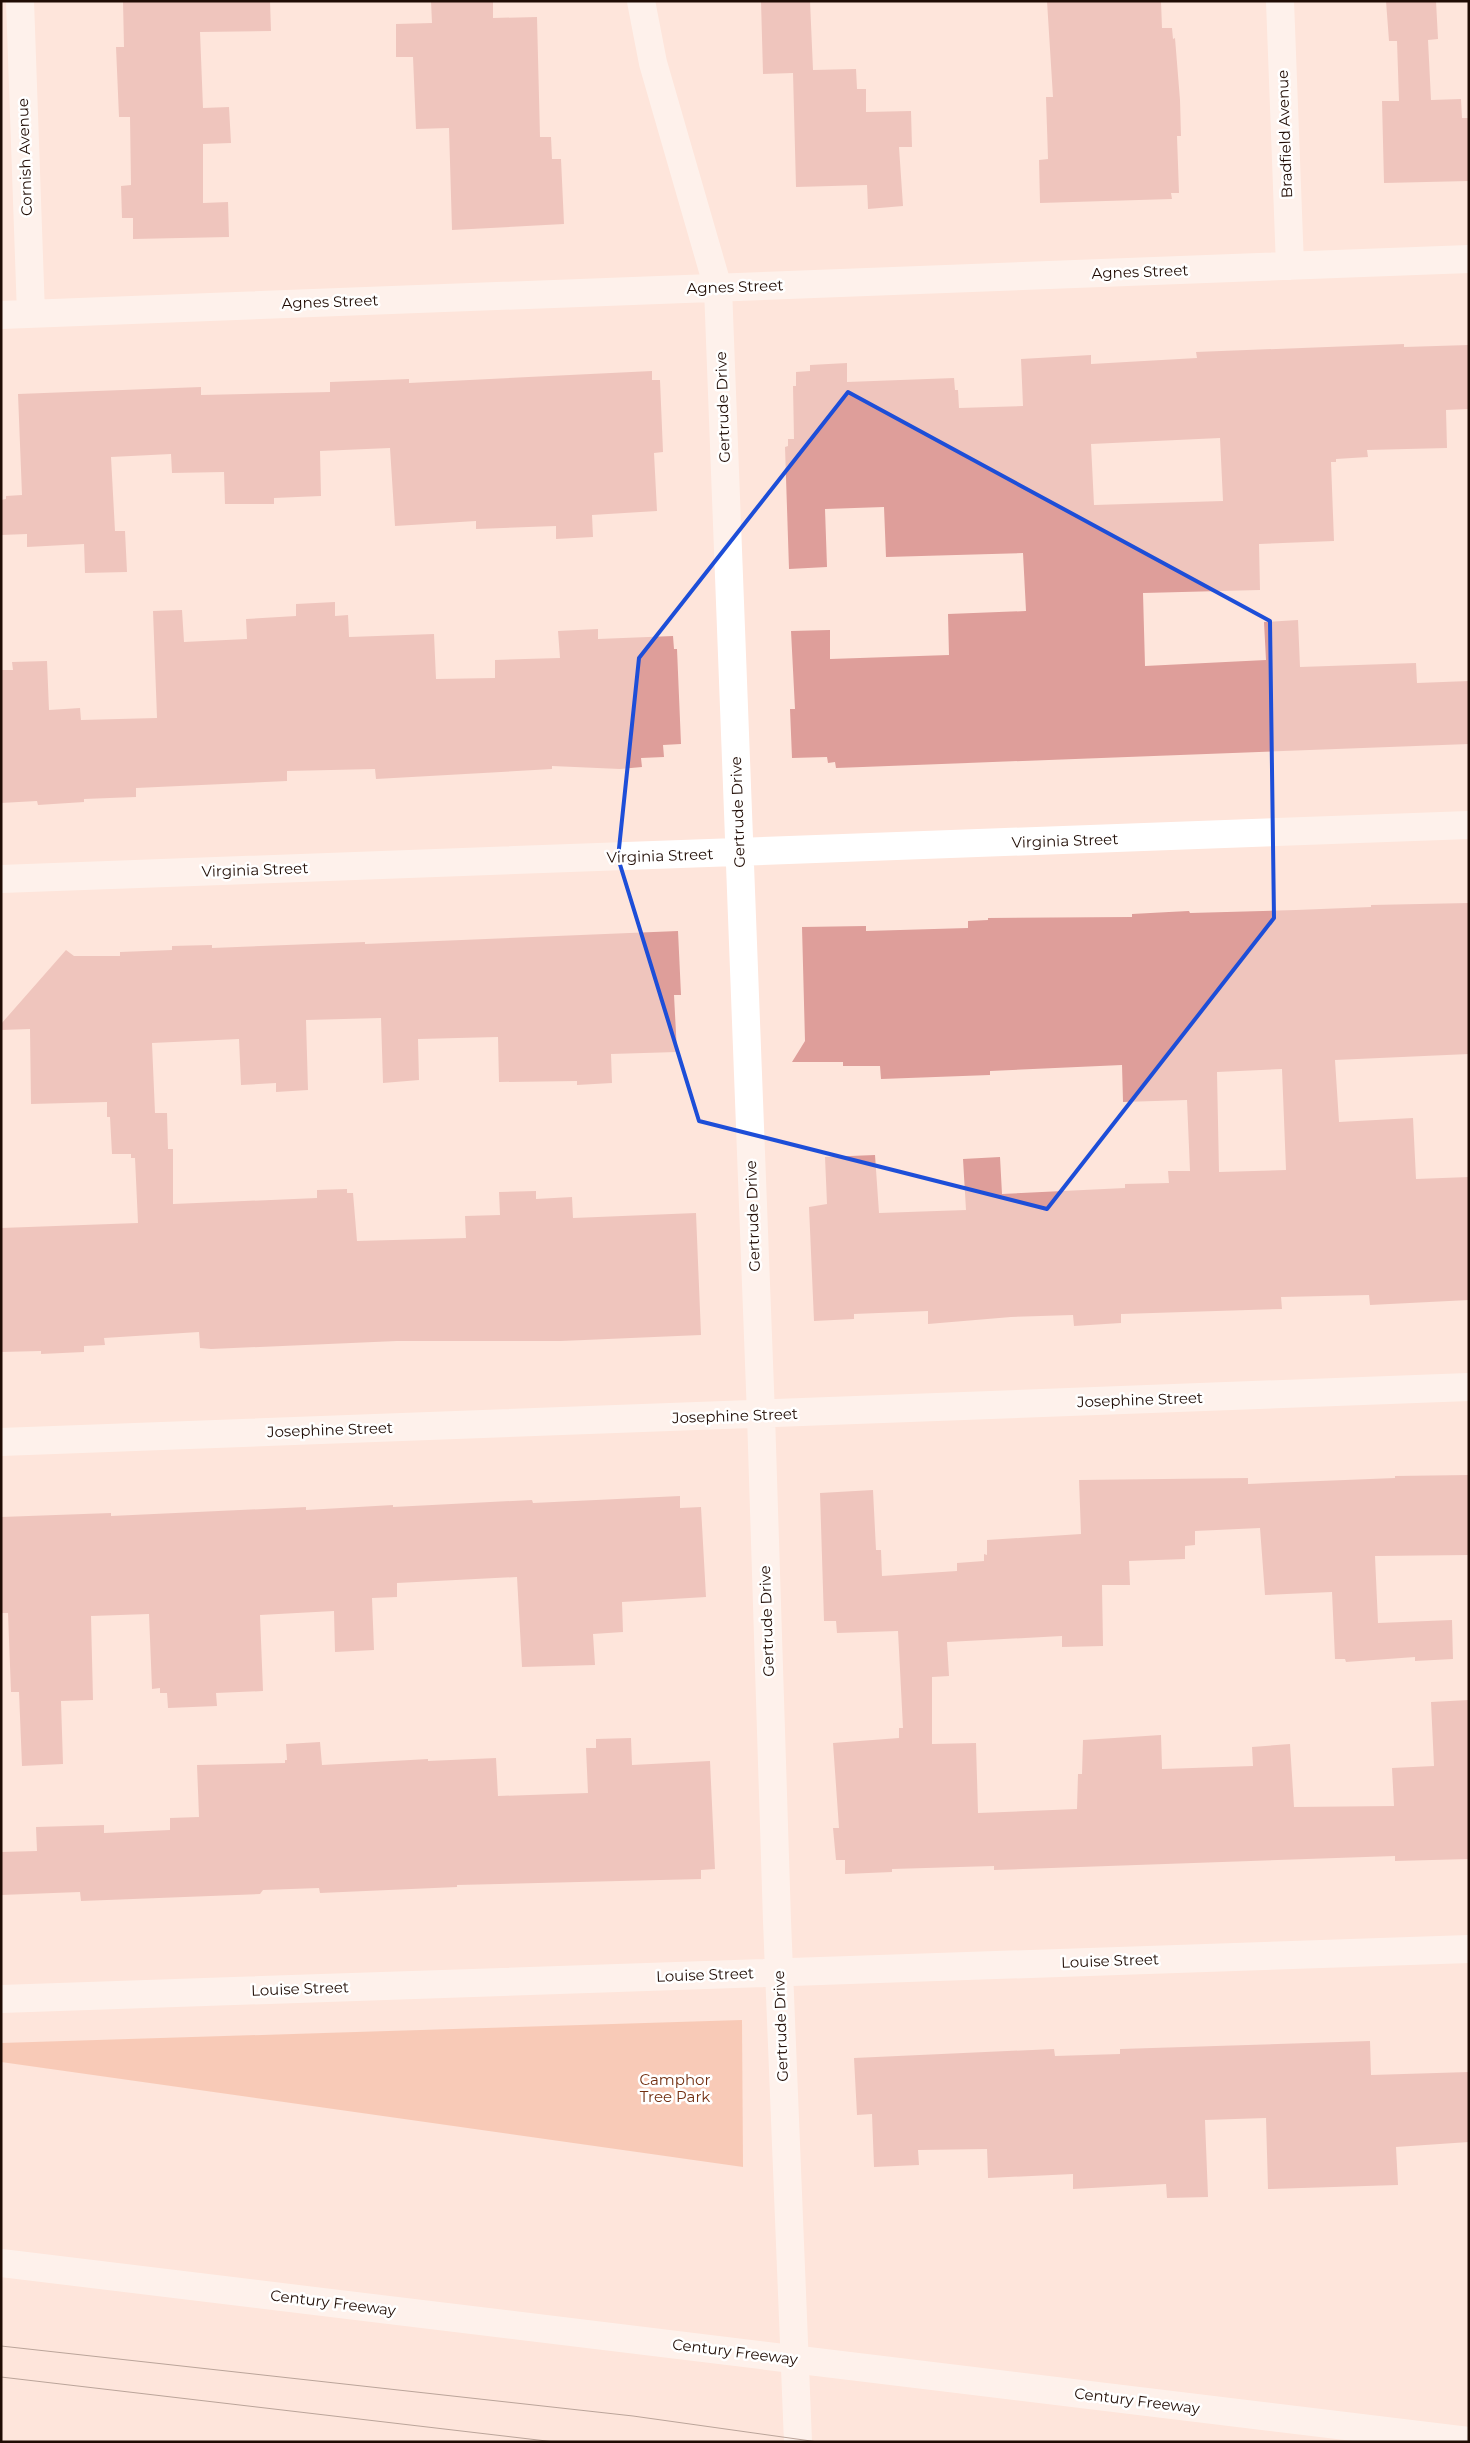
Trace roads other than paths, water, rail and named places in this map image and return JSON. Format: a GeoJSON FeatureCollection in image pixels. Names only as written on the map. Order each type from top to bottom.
{"type":"FeatureCollection","features":[{"type":"Feature","properties":{"kind":"main road","name":"Cornish Avenue"},"geometry":{"type":"LineString","coordinates":[[20,1],[31,314]]}},
{"type":"Feature","properties":{"kind":"main road","name":"Gertrude Drive"},"geometry":{"type":"LineString","coordinates":[[641,1],[653,62],[718,288],[761,1415],[779,1973],[798,2442]]}},
{"type":"Feature","properties":{"kind":"main road","name":"Bradfield Avenue"},"geometry":{"type":"LineString","coordinates":[[1280,1],[1290,266]]}},
{"type":"Feature","properties":{"kind":"main road","name":"Agnes Street"},"geometry":{"type":"LineString","coordinates":[[1,315],[1469,259]]}},
{"type":"Feature","properties":{"kind":"main road","name":"Virginia Street"},"geometry":{"type":"LineString","coordinates":[[1,879],[739,854],[1469,825]]}},
{"type":"Feature","properties":{"kind":"main road","name":"Josephine Street"},"geometry":{"type":"LineString","coordinates":[[1,1442],[1469,1387]]}},
{"type":"Feature","properties":{"kind":"main road","name":"Louise Street"},"geometry":{"type":"LineString","coordinates":[[1,1999],[1469,1949]]}},
{"type":"Feature","properties":{"kind":"main road","name":"Century Freeway"},"geometry":{"type":"LineString","coordinates":[[1,2263],[1469,2441]]}},
{"type":"Feature","properties":{"kind":"tram line"},"geometry":{"type":"LineString","coordinates":[[1,2346],[633,2416],[818,2442]]}},
{"type":"Feature","properties":{"kind":"tram line"},"geometry":{"type":"LineString","coordinates":[[1,2377],[555,2442]]}},
{"type":"Feature","properties":{"kind":"park label","name":"Camphor Tree Park"},"geometry":{"type":"Point","coordinates":[675,2088]}}]}
